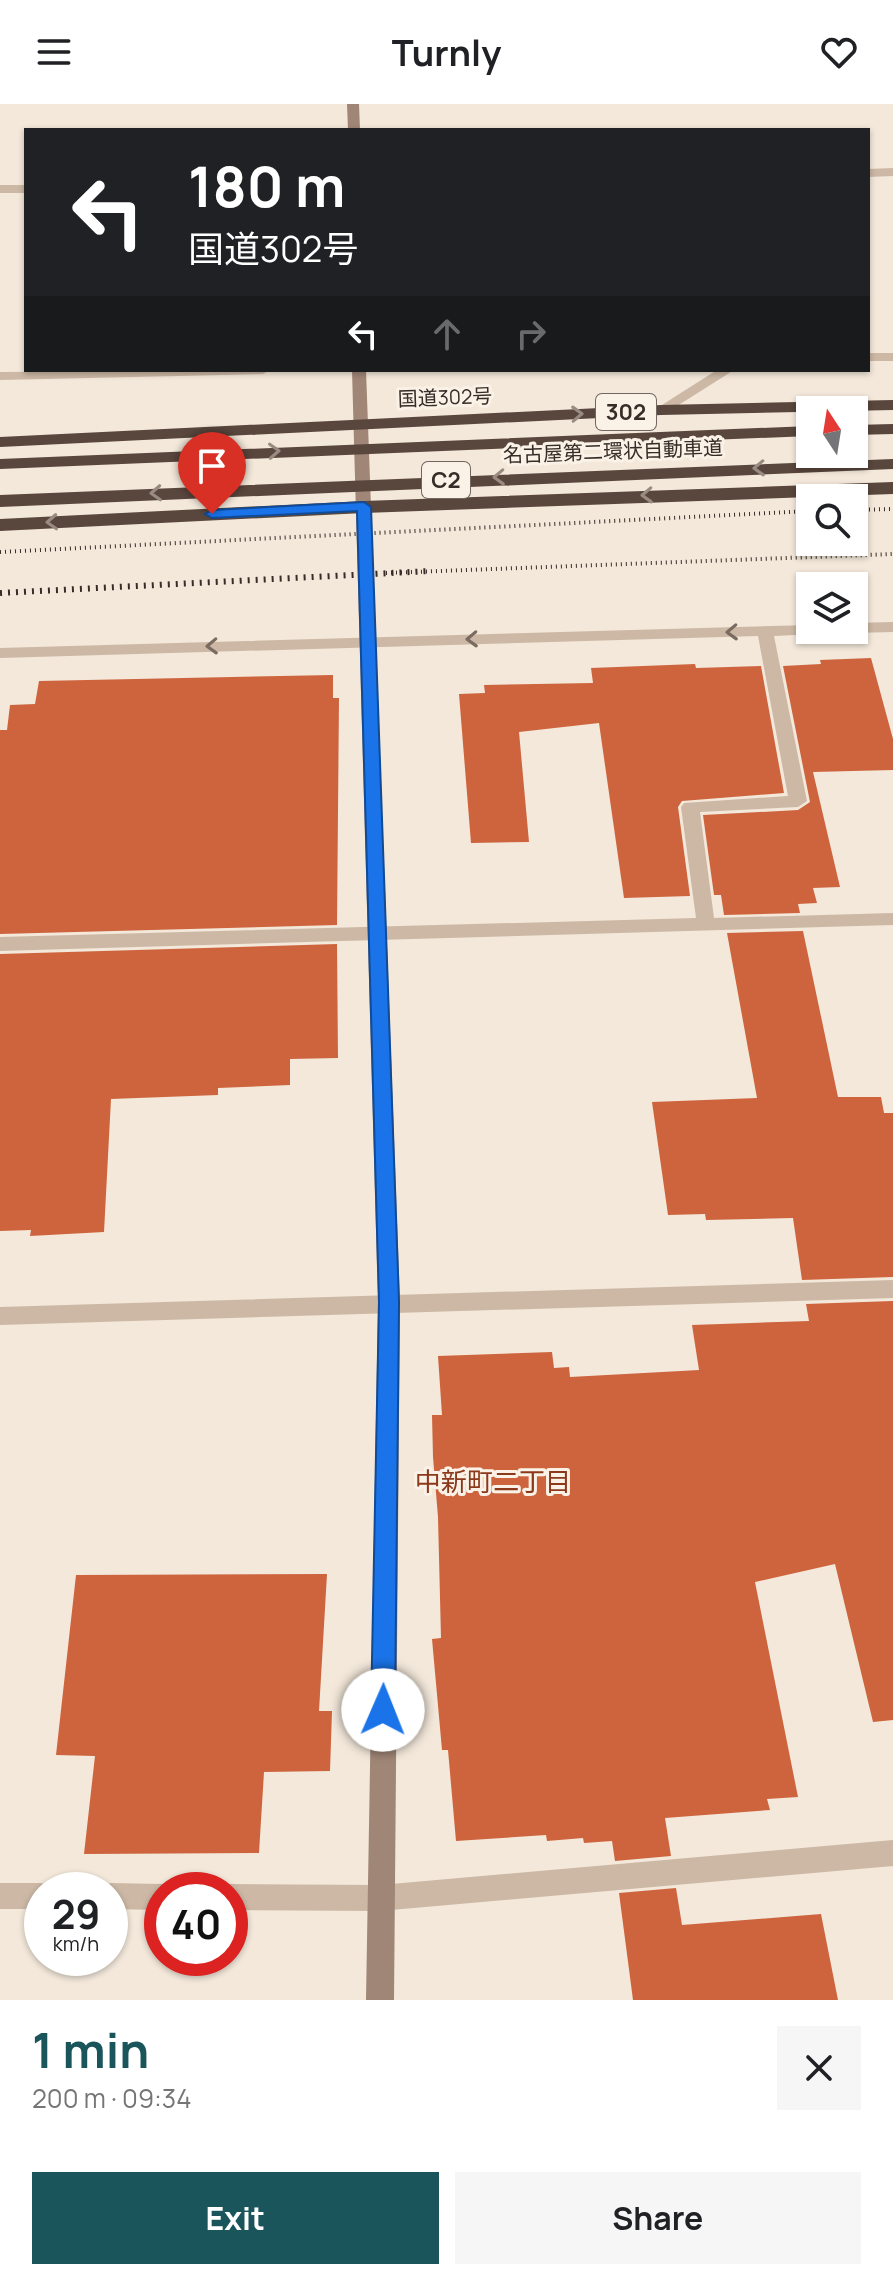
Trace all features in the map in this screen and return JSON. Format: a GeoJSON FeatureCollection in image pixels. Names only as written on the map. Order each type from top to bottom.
{"type":"FeatureCollection","features":[{"type":"Feature","properties":{"kind":"highway","name":"国道302号"},"geometry":{"type":"LineString","coordinates":[[0,442],[661,410],[893,405]]}},
{"type":"Feature","properties":{"kind":"highway"},"geometry":{"type":"LineString","coordinates":[[868,430],[893,429]]}},
{"type":"Feature","properties":{"kind":"highway","name":"名古屋第二環状自動車道"},"geometry":{"type":"LineString","coordinates":[[0,464],[796,432]]}},
{"type":"Feature","properties":{"kind":"highway","name":"名古屋第二環状自動車道"},"geometry":{"type":"LineString","coordinates":[[0,501],[338,484],[893,464]]}},
{"type":"Feature","properties":{"kind":"highway"},"geometry":{"type":"LineString","coordinates":[[0,525],[364,507],[893,488]]}},
{"type":"Feature","properties":{"kind":"street"},"geometry":{"type":"LineString","coordinates":[[353,104],[354,128]]}},
{"type":"Feature","properties":{"kind":"street"},"geometry":{"type":"LineString","coordinates":[[870,173],[893,172]]}},
{"type":"Feature","properties":{"kind":"street"},"geometry":{"type":"LineString","coordinates":[[0,189],[24,189]]}},
{"type":"Feature","properties":{"kind":"street"},"geometry":{"type":"LineString","coordinates":[[870,357],[893,357]]}},
{"type":"Feature","properties":{"kind":"street"},"geometry":{"type":"LineString","coordinates":[[0,376],[175,372]]}},
{"type":"Feature","properties":{"kind":"street"},"geometry":{"type":"LineString","coordinates":[[359,372],[380,934],[389,1302],[380,2000]]}},
{"type":"Feature","properties":{"kind":"street"},"geometry":{"type":"LineString","coordinates":[[661,410],[724,372]]}},
{"type":"Feature","properties":{"kind":"street"},"geometry":{"type":"LineString","coordinates":[[868,628],[893,627]]}},
{"type":"Feature","properties":{"kind":"street"},"geometry":{"type":"LineString","coordinates":[[0,653],[796,630]]}},
{"type":"Feature","properties":{"kind":"street"},"geometry":{"type":"LineString","coordinates":[[706,925],[690,807],[798,801],[765,631]]}},
{"type":"Feature","properties":{"kind":"street"},"geometry":{"type":"LineString","coordinates":[[0,944],[893,919]]}},
{"type":"Feature","properties":{"kind":"street"},"geometry":{"type":"LineString","coordinates":[[0,1316],[893,1289]]}},
{"type":"Feature","properties":{"kind":"street"},"geometry":{"type":"LineString","coordinates":[[248,1897],[380,1898],[893,1853]]}},
{"type":"Feature","properties":{"kind":"street"},"geometry":{"type":"LineString","coordinates":[[0,1896],[24,1896]]}},
{"type":"Feature","properties":{"kind":"building"},"geometry":{"type":"Polygon","coordinates":[[[871,658],[893,739],[893,770],[813,772],[840,887],[813,888],[817,903],[798,904],[800,913],[724,915],[721,895],[714,895],[703,815],[798,810],[810,802],[783,666],[821,664],[820,660],[871,658]]]}},
{"type":"Feature","properties":{"kind":"building"},"geometry":{"type":"Polygon","coordinates":[[[695,664],[696,668],[761,666],[784,793],[682,801],[678,807],[690,896],[624,898],[599,723],[519,732],[529,842],[471,843],[459,694],[485,693],[484,685],[593,683],[591,668],[695,664]]]}},
{"type":"Feature","properties":{"kind":"building"},"geometry":{"type":"Polygon","coordinates":[[[333,675],[333,698],[339,698],[337,925],[0,934],[0,730],[7,730],[10,705],[35,704],[39,681],[333,675]]]}},
{"type":"Feature","properties":{"kind":"building"},"geometry":{"type":"Polygon","coordinates":[[[803,931],[838,1097],[881,1097],[884,1113],[893,1113],[893,1277],[802,1280],[793,1218],[706,1220],[705,1214],[668,1215],[652,1102],[757,1098],[727,933],[803,931]]]}},
{"type":"Feature","properties":{"kind":"building"},"geometry":{"type":"Polygon","coordinates":[[[337,944],[338,1058],[290,1059],[290,1085],[218,1088],[218,1095],[111,1099],[104,1232],[30,1236],[31,1230],[0,1231],[0,954],[337,944]]]}},
{"type":"Feature","properties":{"kind":"building"},"geometry":{"type":"Polygon","coordinates":[[[893,1301],[893,1720],[873,1722],[835,1564],[755,1582],[798,1797],[767,1799],[770,1810],[665,1818],[671,1856],[615,1861],[612,1841],[584,1843],[583,1838],[547,1841],[546,1835],[456,1841],[448,1750],[442,1750],[432,1639],[441,1638],[432,1415],[442,1415],[438,1356],[552,1352],[554,1368],[569,1367],[570,1377],[699,1370],[692,1325],[809,1321],[806,1304],[893,1301]]]}},
{"type":"Feature","properties":{"kind":"building"},"geometry":{"type":"Polygon","coordinates":[[[327,1574],[319,1711],[332,1711],[330,1771],[264,1772],[259,1853],[84,1854],[95,1756],[56,1755],[76,1575],[327,1574]]]}},
{"type":"Feature","properties":{"kind":"building"},"geometry":{"type":"Polygon","coordinates":[[[676,1888],[682,1925],[821,1914],[838,2000],[633,2000],[619,1893],[676,1888]]]}},
{"type":"Feature","properties":{"kind":"railway"},"geometry":{"type":"LineString","coordinates":[[868,510],[893,509]]}},
{"type":"Feature","properties":{"kind":"railway"},"geometry":{"type":"LineString","coordinates":[[0,552],[796,512]]}},
{"type":"Feature","properties":{"kind":"railway"},"geometry":{"type":"LineString","coordinates":[[404,572],[893,554]]}},
{"type":"Feature","properties":{"kind":"railway"},"geometry":{"type":"LineString","coordinates":[[404,572],[430,571]]}},
{"type":"Feature","properties":{"kind":"railway"},"geometry":{"type":"LineString","coordinates":[[0,593],[404,572]]}},
{"type":"Feature","properties":{"kind":"railway"},"geometry":{"type":"LineString","coordinates":[[386,573],[404,572]]}},
{"type":"Feature","properties":{"kind":"district","name":"中新町二丁目"},"geometry":{"type":"Point","coordinates":[493,1481]}},
{"type":"Feature","properties":{"kind":"route"},"geometry":{"type":"LineString","coordinates":[[212,514],[364,507],[380,934],[389,1302],[383,1710]]}}]}
